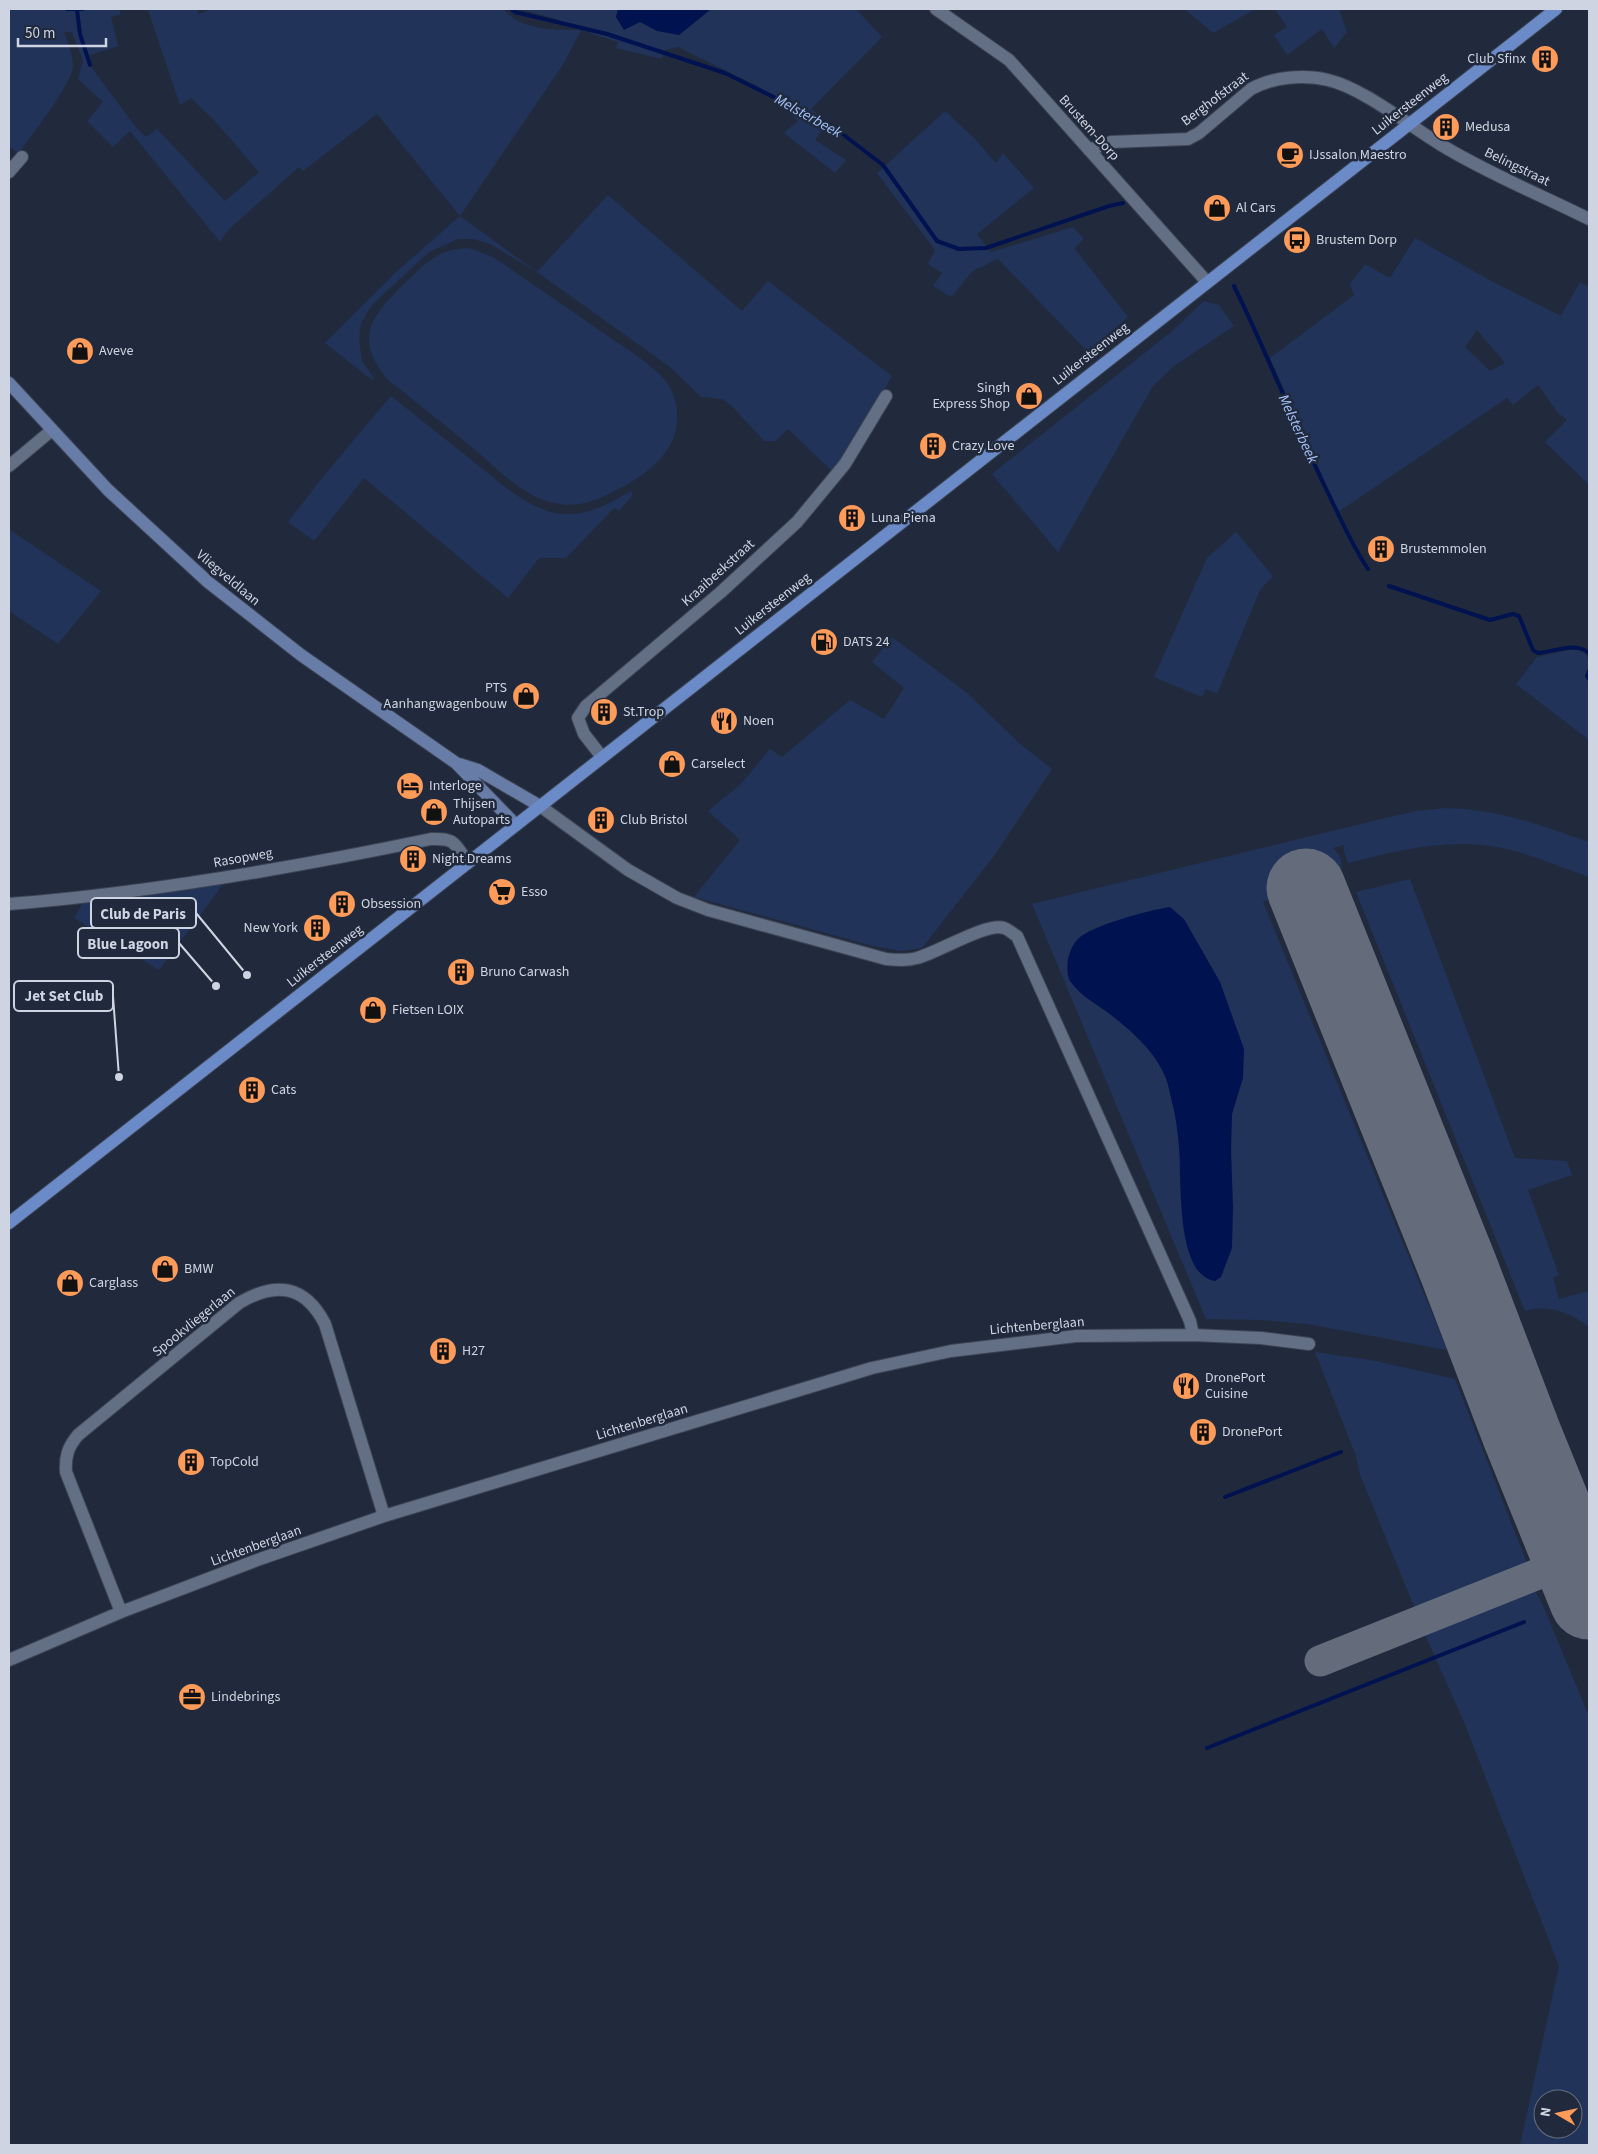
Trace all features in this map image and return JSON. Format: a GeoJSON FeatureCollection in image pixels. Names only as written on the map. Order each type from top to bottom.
{"type":"FeatureCollection","features":[{"type":"Feature","properties":{"kind":"main road","name":"Luikersteenweg"},"geometry":{"type":"LineString","coordinates":[[9,1224],[1556,9]]}},
{"type":"Feature","properties":{"kind":"main road","name":"Vliegveldlaan"},"geometry":{"type":"LineString","coordinates":[[9,383],[108,490],[141,522],[237,606],[308,660],[456,763],[516,825]]}},
{"type":"Feature","properties":{"kind":"main road","name":"Vliegveldlaan"},"geometry":{"type":"LineString","coordinates":[[456,763],[478,770],[540,806]]}},
{"type":"Feature","properties":{"kind":"street","name":"Brustem-Dorp"},"geometry":{"type":"LineString","coordinates":[[936,9],[1009,60],[1207,282]]}},
{"type":"Feature","properties":{"kind":"street","name":"Berghofstraat"},"geometry":{"type":"LineString","coordinates":[[1089,150],[1111,142],[1188,139],[1205,128],[1251,89],[1260,84],[1281,79],[1316,78],[1342,84],[1408,124]]}},
{"type":"Feature","properties":{"kind":"street","name":"Belingstraat"},"geometry":{"type":"LineString","coordinates":[[1408,124],[1480,166],[1589,218]]}},
{"type":"Feature","properties":{"kind":"street"},"geometry":{"type":"LineString","coordinates":[[9,172],[22,157]]}},
{"type":"Feature","properties":{"kind":"street","name":"Kraaibeekstraat"},"geometry":{"type":"LineString","coordinates":[[602,757],[584,734],[578,718],[586,706],[720,592],[797,522],[845,464],[886,396]]}},
{"type":"Feature","properties":{"kind":"street"},"geometry":{"type":"LineString","coordinates":[[9,466],[52,430]]}},
{"type":"Feature","properties":{"kind":"street"},"geometry":{"type":"LineString","coordinates":[[540,806],[605,854],[662,890],[708,910],[764,926],[886,959],[903,961],[919,958],[982,931],[998,927],[1005,928],[1017,936],[1194,1334]]}},
{"type":"Feature","properties":{"kind":"street","name":"Rasopweg"},"geometry":{"type":"LineString","coordinates":[[9,904],[126,891],[228,876],[430,839],[448,838],[454,843],[468,863]]}},
{"type":"Feature","properties":{"kind":"street","name":"Spookvliegerlaan"},"geometry":{"type":"LineString","coordinates":[[121,1612],[66,1472],[65,1458],[70,1445],[78,1435],[239,1303],[254,1294],[272,1290],[290,1291],[302,1295],[317,1308],[325,1324],[384,1516]]}},
{"type":"Feature","properties":{"kind":"street","name":"Lichtenberglaan"},"geometry":{"type":"LineString","coordinates":[[9,1660],[121,1612],[260,1559],[384,1516],[872,1368],[952,1351],[1076,1336],[1194,1334],[1260,1338],[1310,1344]]}},
{"type":"Feature","properties":{"kind":"shaded area"},"geometry":{"type":"Polygon","coordinates":[[[9,9],[120,9],[120,15],[111,17],[118,46],[90,55],[89,64],[135,126],[146,137],[157,129],[225,201],[259,172],[215,121],[191,98],[180,105],[148,10],[196,9],[199,14],[212,9],[503,9],[510,16],[528,25],[558,30],[579,30],[556,19],[520,9],[618,9],[616,17],[640,22],[679,35],[711,9],[856,9],[882,37],[811,109],[827,122],[815,140],[846,160],[835,173],[784,133],[798,121],[759,87],[678,47],[665,50],[662,59],[616,48],[618,42],[581,30],[564,63],[460,216],[377,114],[303,171],[299,167],[228,230],[220,242],[130,131],[113,147],[87,121],[103,102],[78,79],[83,61],[72,32],[64,32],[73,61],[71,74],[66,85],[19,153],[9,147],[9,9]]]}},
{"type":"Feature","properties":{"kind":"shaded area"},"geometry":{"type":"Polygon","coordinates":[[[618,9],[711,9],[679,35],[657,31],[640,22],[624,30],[616,17],[618,9]]]}},
{"type":"Feature","properties":{"kind":"shaded area"},"geometry":{"type":"Polygon","coordinates":[[[1185,9],[1255,9],[1213,33],[1185,9]]]}},
{"type":"Feature","properties":{"kind":"shaded area"},"geometry":{"type":"Polygon","coordinates":[[[1275,9],[1339,9],[1347,32],[1334,48],[1322,29],[1287,55],[1274,35],[1287,27],[1275,9]]]}},
{"type":"Feature","properties":{"kind":"shaded area"},"geometry":{"type":"Polygon","coordinates":[[[945,111],[976,140],[996,163],[1003,153],[1034,188],[977,234],[991,252],[1073,227],[1084,239],[1074,248],[1128,317],[1088,352],[998,259],[973,271],[951,297],[933,286],[942,273],[928,264],[935,250],[877,173],[945,111]]]}},
{"type":"Feature","properties":{"kind":"shaded area"},"geometry":{"type":"Polygon","coordinates":[[[608,195],[742,311],[768,281],[892,376],[856,441],[833,472],[788,429],[776,441],[764,441],[731,405],[722,399],[701,397],[670,367],[537,272],[608,195]]]}},
{"type":"Feature","properties":{"kind":"shaded area"},"geometry":{"type":"Polygon","coordinates":[[[460,216],[537,272],[490,244],[473,239],[458,239],[429,252],[372,305],[361,323],[359,340],[362,361],[374,378],[372,380],[325,343],[396,272],[460,216]]]}},
{"type":"Feature","properties":{"kind":"shaded area"},"geometry":{"type":"Polygon","coordinates":[[[1415,238],[1495,283],[1561,316],[1580,282],[1589,287],[1589,485],[1545,442],[1567,420],[1558,413],[1538,385],[1513,405],[1507,398],[1335,514],[1331,495],[1270,358],[1354,295],[1350,284],[1365,264],[1390,278],[1415,238]],[[1477,330],[1465,347],[1490,371],[1505,363],[1477,330]]]}},
{"type":"Feature","properties":{"kind":"shaded area"},"geometry":{"type":"Polygon","coordinates":[[[469,248],[493,257],[635,354],[665,380],[674,396],[676,405],[676,431],[665,453],[649,470],[624,486],[593,501],[569,505],[547,501],[511,481],[387,379],[371,351],[369,339],[376,317],[383,306],[433,258],[448,251],[469,248]]]}},
{"type":"Feature","properties":{"kind":"shaded area"},"geometry":{"type":"Polygon","coordinates":[[[1204,301],[1219,305],[1234,326],[1174,366],[1153,386],[1058,552],[992,474],[1171,332],[1204,301]]]}},
{"type":"Feature","properties":{"kind":"shaded area"},"geometry":{"type":"Polygon","coordinates":[[[391,396],[513,493],[537,507],[563,514],[581,513],[599,508],[631,491],[633,495],[619,511],[614,508],[566,558],[539,558],[508,598],[364,478],[314,541],[288,522],[326,473],[391,396]]]}},
{"type":"Feature","properties":{"kind":"shaded area"},"geometry":{"type":"Polygon","coordinates":[[[10,530],[101,591],[58,644],[9,611],[10,530]]]}},
{"type":"Feature","properties":{"kind":"shaded area"},"geometry":{"type":"Polygon","coordinates":[[[1236,532],[1273,576],[1260,590],[1217,694],[1206,689],[1202,697],[1154,677],[1207,558],[1236,532]]]}},
{"type":"Feature","properties":{"kind":"shaded area"},"geometry":{"type":"Polygon","coordinates":[[[892,637],[967,693],[1019,743],[1052,769],[994,856],[922,948],[901,951],[873,946],[694,897],[740,840],[708,811],[742,783],[770,749],[782,757],[850,700],[884,719],[904,688],[872,662],[892,637]]]}},
{"type":"Feature","properties":{"kind":"shaded area"},"geometry":{"type":"Polygon","coordinates":[[[1569,650],[1582,650],[1587,656],[1589,664],[1589,740],[1516,684],[1537,657],[1569,650]]]}},
{"type":"Feature","properties":{"kind":"shaded area"},"geometry":{"type":"Polygon","coordinates":[[[1445,808],[1483,811],[1519,819],[1589,842],[1589,877],[1528,855],[1491,846],[1455,844],[1419,847],[1348,863],[1344,845],[1333,848],[1340,858],[1342,864],[1341,871],[1263,902],[1447,1350],[1307,1324],[1260,1320],[1206,1319],[1032,904],[1377,820],[1416,811],[1445,808]]]}},
{"type":"Feature","properties":{"kind":"shaded area"},"geometry":{"type":"Polygon","coordinates":[[[1410,879],[1515,1158],[1567,1161],[1572,1175],[1528,1190],[1559,1275],[1553,1278],[1559,1299],[1589,1291],[1589,1327],[1574,1317],[1550,1309],[1542,1308],[1525,1311],[1356,892],[1410,879]]]}},
{"type":"Feature","properties":{"kind":"shaded area"},"geometry":{"type":"Polygon","coordinates":[[[224,883],[159,970],[74,918],[85,899],[224,883]]]}},
{"type":"Feature","properties":{"kind":"shaded area"},"geometry":{"type":"Polygon","coordinates":[[[1170,907],[1184,919],[1220,982],[1244,1049],[1243,1078],[1232,1114],[1232,1248],[1221,1277],[1215,1281],[1202,1275],[1193,1262],[1187,1244],[1183,1223],[1180,1161],[1175,1116],[1164,1074],[1158,1062],[1140,1040],[1074,986],[1070,981],[1067,968],[1068,959],[1074,944],[1085,934],[1122,919],[1170,907]]]}},
{"type":"Feature","properties":{"kind":"shaded area"},"geometry":{"type":"Polygon","coordinates":[[[1315,1352],[1376,1361],[1455,1379],[1525,1558],[1526,1564],[1522,1569],[1416,1611],[1360,1475],[1356,1456],[1315,1352]]]}},
{"type":"Feature","properties":{"kind":"shaded area"},"geometry":{"type":"Polygon","coordinates":[[[1525,1589],[1534,1590],[1541,1601],[1589,1716],[1589,2145],[1520,2145],[1559,1966],[1464,1722],[1423,1630],[1525,1589]]]}},
{"type":"Feature","properties":{"kind":"waterway","name":"Melsterbeek"},"geometry":{"type":"LineString","coordinates":[[67,9],[83,9]]}},
{"type":"Feature","properties":{"kind":"waterway","name":"Melsterbeek"},"geometry":{"type":"LineString","coordinates":[[511,9],[515,12],[607,34],[725,73],[832,126],[883,165],[937,241],[959,249],[986,248],[1109,206],[1123,203]]}},
{"type":"Feature","properties":{"kind":"waterway"},"geometry":{"type":"LineString","coordinates":[[77,10],[80,34],[90,65]]}},
{"type":"Feature","properties":{"kind":"waterway","name":"Melsterbeek"},"geometry":{"type":"LineString","coordinates":[[1234,286],[1315,465],[1351,540],[1368,569]]}},
{"type":"Feature","properties":{"kind":"waterway","name":"Melsterbeek"},"geometry":{"type":"LineString","coordinates":[[1389,586],[1490,620],[1513,614],[1519,616],[1533,650],[1538,653],[1571,647],[1589,653]]}},
{"type":"Feature","properties":{"kind":"waterway","name":"Melsterbeek"},"geometry":{"type":"LineString","coordinates":[[1589,671],[1587,676],[1589,679]]}},
{"type":"Feature","properties":{"kind":"waterway"},"geometry":{"type":"LineString","coordinates":[[1225,1497],[1341,1452]]}},
{"type":"Feature","properties":{"kind":"waterway"},"geometry":{"type":"LineString","coordinates":[[1207,1748],[1524,1622]]}},
{"type":"Feature","properties":{"kind":"taxiway"},"geometry":{"type":"LineString","coordinates":[[1320,1661],[1573,1560]]}},
{"type":"Feature","properties":{"kind":"runway"},"geometry":{"type":"LineString","coordinates":[[1306,888],[1589,1600]]}},
{"type":"Feature","properties":{"kind":"place","name":"Club Sfinx"},"geometry":{"type":"Point","coordinates":[1545,59]}},
{"type":"Feature","properties":{"kind":"place","name":"Medusa"},"geometry":{"type":"Point","coordinates":[1446,127]}},
{"type":"Feature","properties":{"kind":"place","name":"IJssalon Maestro"},"geometry":{"type":"Point","coordinates":[1290,155]}},
{"type":"Feature","properties":{"kind":"place","name":"Al Cars"},"geometry":{"type":"Point","coordinates":[1217,208]}},
{"type":"Feature","properties":{"kind":"place","name":"Brustem Dorp"},"geometry":{"type":"Point","coordinates":[1297,240]}},
{"type":"Feature","properties":{"kind":"place","name":"Aveve"},"geometry":{"type":"Point","coordinates":[80,351]}},
{"type":"Feature","properties":{"kind":"place","name":"Singh Express Shop"},"geometry":{"type":"Point","coordinates":[1029,396]}},
{"type":"Feature","properties":{"kind":"place","name":"Crazy Love"},"geometry":{"type":"Point","coordinates":[933,446]}},
{"type":"Feature","properties":{"kind":"place","name":"Luna Piena"},"geometry":{"type":"Point","coordinates":[852,518]}},
{"type":"Feature","properties":{"kind":"place","name":"Brustemmolen"},"geometry":{"type":"Point","coordinates":[1381,549]}},
{"type":"Feature","properties":{"kind":"place","name":"DATS 24"},"geometry":{"type":"Point","coordinates":[824,642]}},
{"type":"Feature","properties":{"kind":"place","name":"PTS Aanhangwagenbouw"},"geometry":{"type":"Point","coordinates":[526,696]}},
{"type":"Feature","properties":{"kind":"place","name":"St.Trop"},"geometry":{"type":"Point","coordinates":[604,712]}},
{"type":"Feature","properties":{"kind":"place","name":"Noen"},"geometry":{"type":"Point","coordinates":[724,721]}},
{"type":"Feature","properties":{"kind":"place","name":"Carselect"},"geometry":{"type":"Point","coordinates":[672,764]}},
{"type":"Feature","properties":{"kind":"place","name":"Interloge"},"geometry":{"type":"Point","coordinates":[410,786]}},
{"type":"Feature","properties":{"kind":"place","name":"Thijsen Autoparts"},"geometry":{"type":"Point","coordinates":[434,812]}},
{"type":"Feature","properties":{"kind":"place","name":"Club Bristol"},"geometry":{"type":"Point","coordinates":[601,820]}},
{"type":"Feature","properties":{"kind":"place","name":"Night Dreams"},"geometry":{"type":"Point","coordinates":[413,859]}},
{"type":"Feature","properties":{"kind":"place","name":"Esso"},"geometry":{"type":"Point","coordinates":[502,892]}},
{"type":"Feature","properties":{"kind":"place","name":"Obsession"},"geometry":{"type":"Point","coordinates":[342,904]}},
{"type":"Feature","properties":{"kind":"place","name":"New York"},"geometry":{"type":"Point","coordinates":[317,928]}},
{"type":"Feature","properties":{"kind":"place","name":"Bruno Carwash"},"geometry":{"type":"Point","coordinates":[461,972]}},
{"type":"Feature","properties":{"kind":"place","name":"Club de Paris"},"geometry":{"type":"Point","coordinates":[247,975]}},
{"type":"Feature","properties":{"kind":"place","name":"Blue Lagoon"},"geometry":{"type":"Point","coordinates":[216,986]}},
{"type":"Feature","properties":{"kind":"place","name":"Fietsen LOIX"},"geometry":{"type":"Point","coordinates":[373,1010]}},
{"type":"Feature","properties":{"kind":"place","name":"Jet Set Club"},"geometry":{"type":"Point","coordinates":[119,1077]}},
{"type":"Feature","properties":{"kind":"place","name":"Cats"},"geometry":{"type":"Point","coordinates":[252,1090]}},
{"type":"Feature","properties":{"kind":"place","name":"BMW"},"geometry":{"type":"Point","coordinates":[165,1269]}},
{"type":"Feature","properties":{"kind":"place","name":"Carglass"},"geometry":{"type":"Point","coordinates":[70,1283]}},
{"type":"Feature","properties":{"kind":"place","name":"H27"},"geometry":{"type":"Point","coordinates":[443,1351]}},
{"type":"Feature","properties":{"kind":"place","name":"DronePort Cuisine"},"geometry":{"type":"Point","coordinates":[1186,1386]}},
{"type":"Feature","properties":{"kind":"place","name":"DronePort"},"geometry":{"type":"Point","coordinates":[1203,1432]}},
{"type":"Feature","properties":{"kind":"place","name":"TopCold"},"geometry":{"type":"Point","coordinates":[191,1462]}},
{"type":"Feature","properties":{"kind":"place","name":"Lindebrings"},"geometry":{"type":"Point","coordinates":[192,1697]}}]}
